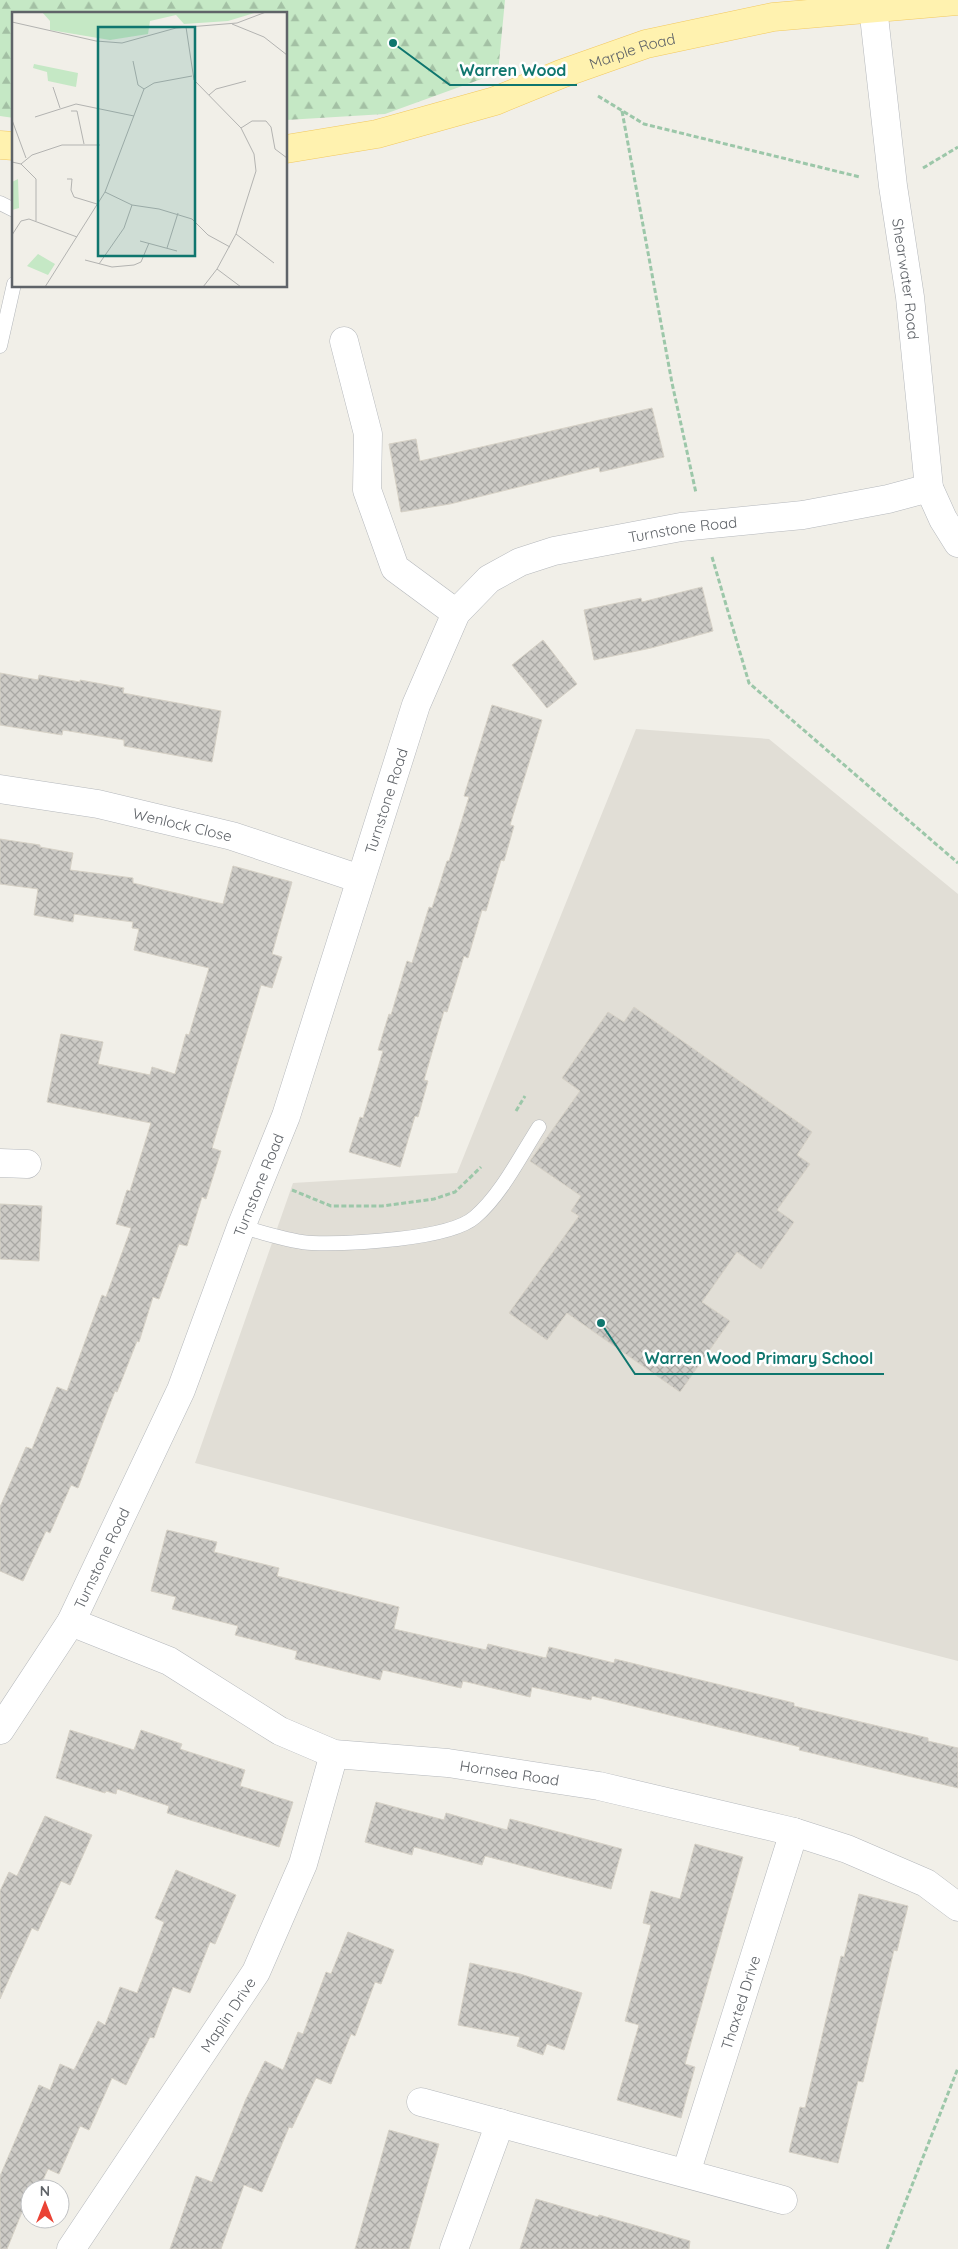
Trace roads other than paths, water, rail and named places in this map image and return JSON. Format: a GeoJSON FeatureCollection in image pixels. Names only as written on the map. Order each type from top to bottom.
{"type":"FeatureCollection","features":[{"type":"Feature","properties":{"kind":"main road","name":"Marple Road"},"geometry":{"type":"LineString","coordinates":[[288,149],[377,134],[495,101],[561,74],[646,44],[773,17],[958,1]]}},
{"type":"Feature","properties":{"kind":"street","name":"Shearwater Road"},"geometry":{"type":"LineString","coordinates":[[873,7],[894,186],[910,297],[929,488],[943,519],[958,542]]}},
{"type":"Feature","properties":{"kind":"street"},"geometry":{"type":"LineString","coordinates":[[344,340],[368,434],[367,490],[395,568],[456,613]]}},
{"type":"Feature","properties":{"kind":"street","name":"Turnstone Road"},"geometry":{"type":"LineString","coordinates":[[0,1730],[71,1622],[181,1390],[241,1227],[286,1116],[416,705],[456,613],[490,579],[520,562],[554,551],[681,527],[803,515],[888,499],[929,488]]}},
{"type":"Feature","properties":{"kind":"street","name":"Wenlock Close"},"geometry":{"type":"LineString","coordinates":[[0,789],[98,804],[232,836],[360,880]]}},
{"type":"Feature","properties":{"kind":"street"},"geometry":{"type":"LineString","coordinates":[[0,1162],[27,1164]]}},
{"type":"Feature","properties":{"kind":"street","name":"Hornsea Road"},"geometry":{"type":"LineString","coordinates":[[71,1622],[170,1661],[280,1732],[334,1754],[448,1763],[599,1786],[794,1832],[847,1849],[926,1884],[958,1907]]}},
{"type":"Feature","properties":{"kind":"street","name":"Maplin Drive"},"geometry":{"type":"LineString","coordinates":[[71,2249],[256,1972],[303,1864],[334,1754]]}},
{"type":"Feature","properties":{"kind":"street","name":"Thaxted Drive"},"geometry":{"type":"LineString","coordinates":[[686,2173],[794,1832]]}},
{"type":"Feature","properties":{"kind":"street"},"geometry":{"type":"LineString","coordinates":[[421,2102],[782,2200]]}},
{"type":"Feature","properties":{"kind":"street"},"geometry":{"type":"LineString","coordinates":[[454,2249],[500,2123]]}},
{"type":"Feature","properties":{"kind":"lane"},"geometry":{"type":"LineString","coordinates":[[0,203],[12,209]]}},
{"type":"Feature","properties":{"kind":"lane"},"geometry":{"type":"LineString","coordinates":[[0,346],[13,288]]}},
{"type":"Feature","properties":{"kind":"lane"},"geometry":{"type":"LineString","coordinates":[[241,1227],[310,1243],[402,1239],[450,1230],[474,1218],[492,1198],[539,1127]]}},
{"type":"Feature","properties":{"kind":"place","name":"Warren Wood"},"geometry":{"type":"Point","coordinates":[393,43]}},
{"type":"Feature","properties":{"kind":"place","name":"Warren Wood Primary School"},"geometry":{"type":"Point","coordinates":[601,1323]}}]}
